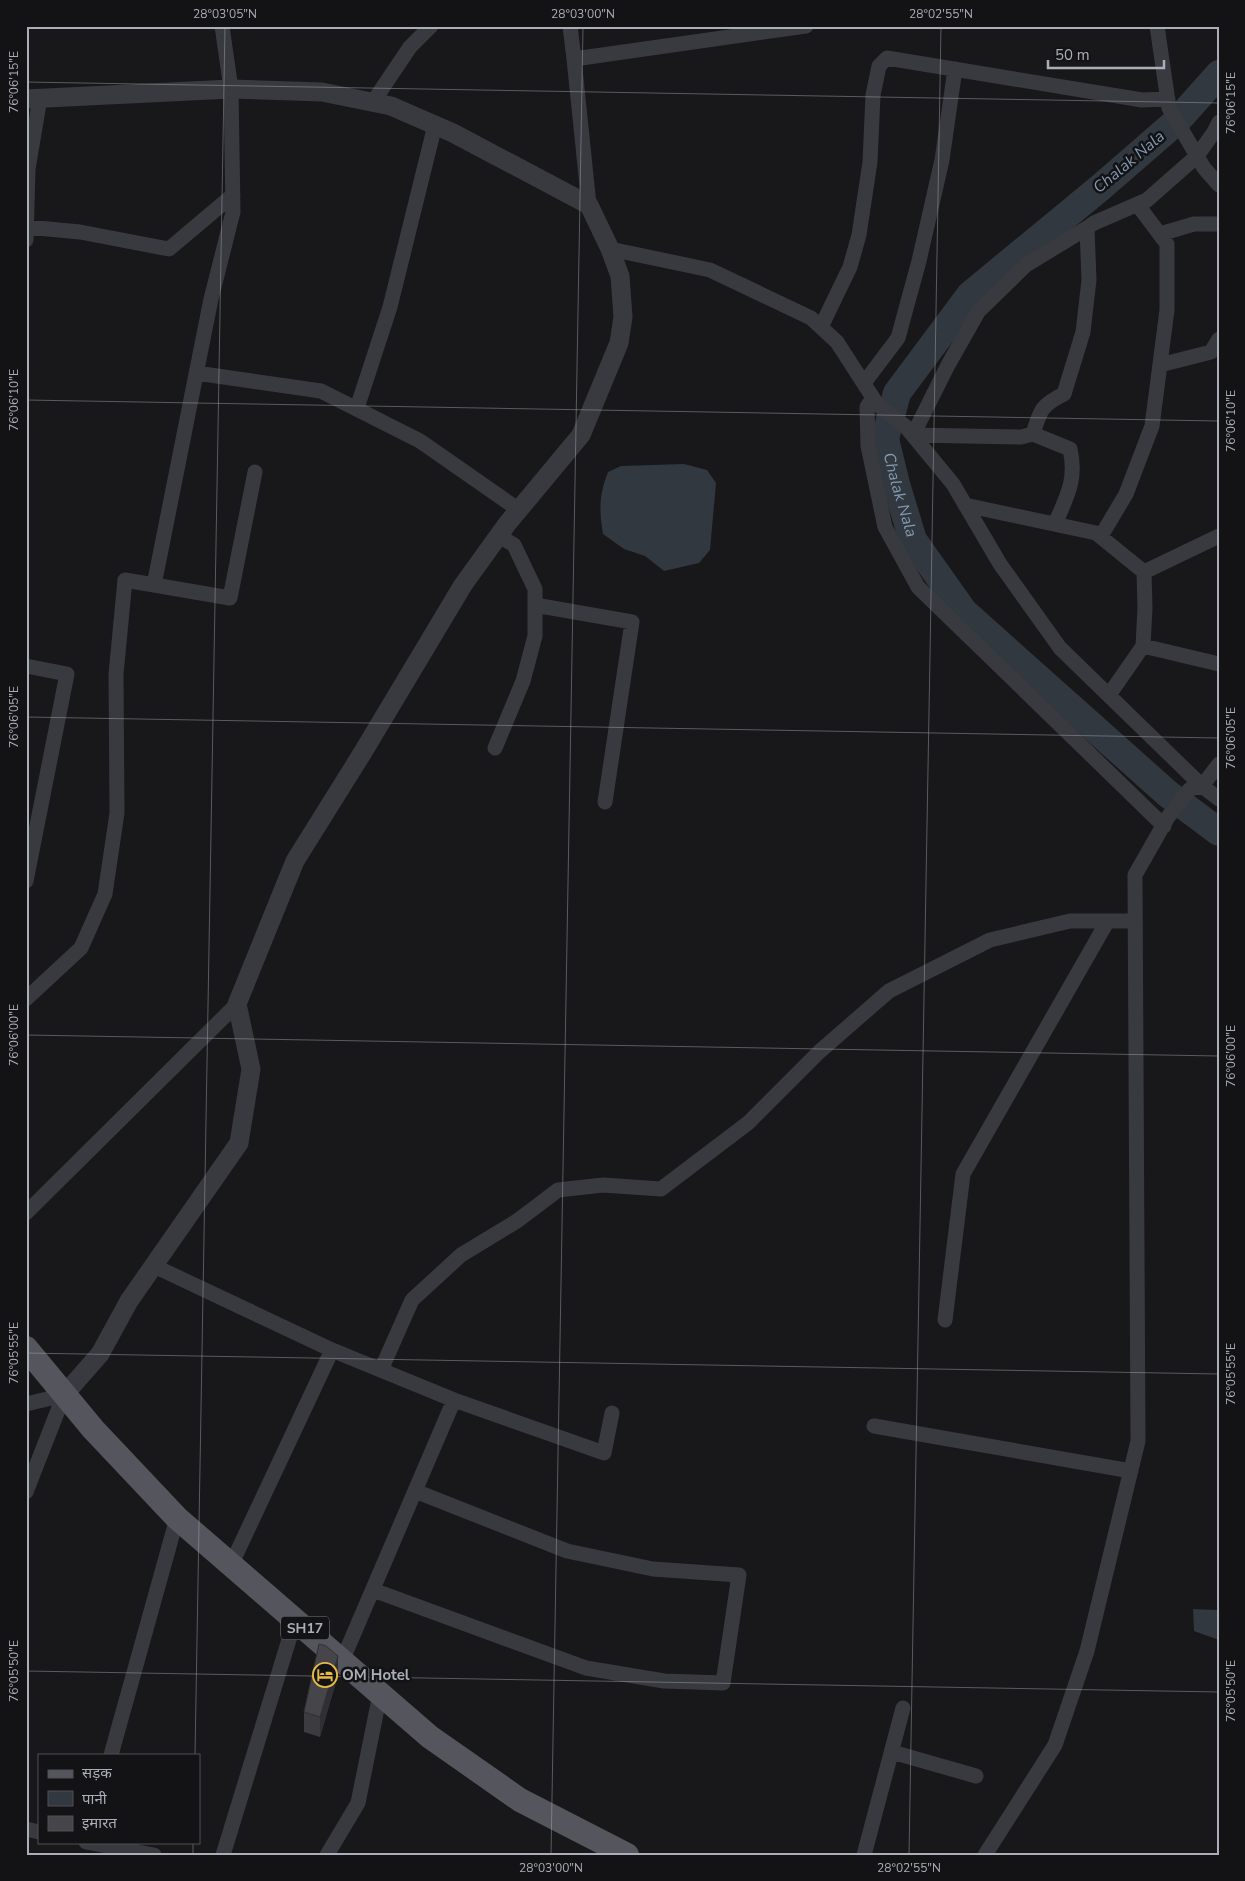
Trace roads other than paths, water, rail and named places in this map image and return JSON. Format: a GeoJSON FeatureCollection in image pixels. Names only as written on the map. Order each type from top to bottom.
{"type":"FeatureCollection","features":[{"type":"Feature","properties":{"kind":"main road","name":"SH17"},"geometry":{"type":"LineString","coordinates":[[26,1348],[93,1429],[177,1518],[430,1738],[520,1800],[627,1855]]}},
{"type":"Feature","properties":{"kind":"street"},"geometry":{"type":"LineString","coordinates":[[154,585],[211,299],[233,212],[231,89],[222,26]]}},
{"type":"Feature","properties":{"kind":"street"},"geometry":{"type":"LineString","coordinates":[[374,102],[410,46],[431,26]]}},
{"type":"Feature","properties":{"kind":"street"},"geometry":{"type":"LineString","coordinates":[[26,1213],[236,1004],[295,861],[463,585],[519,510],[581,435],[619,343],[624,317],[620,276],[589,205],[570,26]]}},
{"type":"Feature","properties":{"kind":"street"},"geometry":{"type":"LineString","coordinates":[[574,58],[806,26]]}},
{"type":"Feature","properties":{"kind":"street"},"geometry":{"type":"LineString","coordinates":[[1158,26],[1168,103],[1204,168],[1219,185]]}},
{"type":"Feature","properties":{"kind":"street"},"geometry":{"type":"LineString","coordinates":[[821,327],[850,267],[859,235],[870,162],[873,95],[879,66],[887,58],[1168,103]]}},
{"type":"Feature","properties":{"kind":"street"},"geometry":{"type":"LineString","coordinates":[[864,383],[898,338],[919,261],[942,160],[954,69]]}},
{"type":"Feature","properties":{"kind":"street"},"geometry":{"type":"LineString","coordinates":[[233,195],[169,249],[80,232],[27,233],[28,169],[33,98],[231,89],[322,92],[374,102],[391,106],[453,133],[589,205]]}},
{"type":"Feature","properties":{"kind":"street"},"geometry":{"type":"LineString","coordinates":[[910,431],[978,312],[1026,266],[1087,228],[1147,200],[1197,156],[1219,122]]}},
{"type":"Feature","properties":{"kind":"street"},"geometry":{"type":"LineString","coordinates":[[357,408],[390,307],[435,125]]}},
{"type":"Feature","properties":{"kind":"street"},"geometry":{"type":"LineString","coordinates":[[1101,536],[1126,494],[1152,426],[1167,310],[1167,244],[1137,204]]}},
{"type":"Feature","properties":{"kind":"street"},"geometry":{"type":"LineString","coordinates":[[1160,234],[1194,224],[1219,224]]}},
{"type":"Feature","properties":{"kind":"street"},"geometry":{"type":"LineString","coordinates":[[1033,434],[1041,409],[1064,394],[1083,332],[1088,280],[1087,228]]}},
{"type":"Feature","properties":{"kind":"street"},"geometry":{"type":"LineString","coordinates":[[610,250],[710,270],[811,318],[836,342],[876,400],[910,431],[953,484],[1000,564],[1060,648],[1109,695],[1196,787],[1219,798]]}},
{"type":"Feature","properties":{"kind":"street"},"geometry":{"type":"LineString","coordinates":[[1160,366],[1211,352],[1219,339]]}},
{"type":"Feature","properties":{"kind":"street"},"geometry":{"type":"LineString","coordinates":[[196,373],[321,391],[420,441],[519,510]]}},
{"type":"Feature","properties":{"kind":"street"},"geometry":{"type":"LineString","coordinates":[[876,400],[867,407],[868,446],[885,527],[918,587],[1166,822]]}},
{"type":"Feature","properties":{"kind":"street"},"geometry":{"type":"LineString","coordinates":[[910,431],[1021,437],[1033,434],[1070,448],[1074,465],[1070,490],[1055,524]]}},
{"type":"Feature","properties":{"kind":"street"},"geometry":{"type":"LineString","coordinates":[[26,999],[81,948],[105,894],[117,813],[116,674],[125,580],[230,598],[255,472]]}},
{"type":"Feature","properties":{"kind":"street"},"geometry":{"type":"LineString","coordinates":[[965,505],[1096,533],[1144,572],[1143,646],[1109,695]]}},
{"type":"Feature","properties":{"kind":"street"},"geometry":{"type":"LineString","coordinates":[[495,748],[523,681],[535,636],[535,589],[514,545],[499,536]]}},
{"type":"Feature","properties":{"kind":"street"},"geometry":{"type":"LineString","coordinates":[[1144,572],[1219,536]]}},
{"type":"Feature","properties":{"kind":"street"},"geometry":{"type":"LineString","coordinates":[[535,605],[632,622],[605,802]]}},
{"type":"Feature","properties":{"kind":"street"},"geometry":{"type":"LineString","coordinates":[[1143,646],[1219,664]]}},
{"type":"Feature","properties":{"kind":"street"},"geometry":{"type":"LineString","coordinates":[[26,666],[68,674],[26,880]]}},
{"type":"Feature","properties":{"kind":"street"},"geometry":{"type":"LineString","coordinates":[[985,1855],[1056,1746],[1086,1651],[1138,1442],[1135,875],[1166,822],[1219,764]]}},
{"type":"Feature","properties":{"kind":"street"},"geometry":{"type":"LineString","coordinates":[[381,1370],[412,1300],[461,1255],[517,1221],[558,1190],[603,1185],[661,1189],[748,1123],[819,1052],[889,991],[990,940],[1070,921],[1135,921]]}},
{"type":"Feature","properties":{"kind":"street"},"geometry":{"type":"LineString","coordinates":[[945,1320],[963,1174],[1107,922]]}},
{"type":"Feature","properties":{"kind":"street"},"geometry":{"type":"LineString","coordinates":[[26,1492],[64,1395],[100,1354],[129,1301],[239,1143],[251,1069],[236,1004]]}},
{"type":"Feature","properties":{"kind":"street"},"geometry":{"type":"LineString","coordinates":[[154,1266],[332,1350],[454,1400],[604,1453],[612,1413]]}},
{"type":"Feature","properties":{"kind":"street"},"geometry":{"type":"LineString","coordinates":[[231,1564],[332,1350]]}},
{"type":"Feature","properties":{"kind":"street"},"geometry":{"type":"LineString","coordinates":[[26,1404],[64,1395]]}},
{"type":"Feature","properties":{"kind":"street"},"geometry":{"type":"LineString","coordinates":[[342,1661],[454,1400]]}},
{"type":"Feature","properties":{"kind":"street"},"geometry":{"type":"LineString","coordinates":[[874,1426],[1131,1471]]}},
{"type":"Feature","properties":{"kind":"street"},"geometry":{"type":"LineString","coordinates":[[373,1590],[586,1668],[664,1681],[723,1683],[740,1576],[653,1569],[567,1551],[415,1491]]}},
{"type":"Feature","properties":{"kind":"street"},"geometry":{"type":"LineString","coordinates":[[111,1754],[177,1518]]}},
{"type":"Feature","properties":{"kind":"street"},"geometry":{"type":"LineString","coordinates":[[223,1855],[295,1620]]}},
{"type":"Feature","properties":{"kind":"street"},"geometry":{"type":"LineString","coordinates":[[327,1855],[358,1803],[380,1694]]}},
{"type":"Feature","properties":{"kind":"street"},"geometry":{"type":"LineString","coordinates":[[864,1855],[904,1708]]}},
{"type":"Feature","properties":{"kind":"street"},"geometry":{"type":"LineString","coordinates":[[892,1752],[976,1776]]}},
{"type":"Feature","properties":{"kind":"street"},"geometry":{"type":"LineString","coordinates":[[97,1844],[154,1855]]}},
{"type":"Feature","properties":{"kind":"water"},"geometry":{"type":"Polygon","coordinates":[[[684,464],[707,470],[716,483],[710,550],[699,563],[664,571],[645,556],[624,549],[603,534],[600,510],[601,495],[608,472],[621,466],[684,464]]]}},
{"type":"Feature","properties":{"kind":"water"},"geometry":{"type":"Polygon","coordinates":[[[1193,1609],[1219,1610],[1219,1640],[1194,1631],[1193,1609]]]}},
{"type":"Feature","properties":{"kind":"waterway","name":"Chalak Nala"},"geometry":{"type":"LineString","coordinates":[[1219,74],[1177,121],[1101,187],[970,295],[897,393],[885,439],[913,540],[964,612],[1168,794],[1219,832]]}},
{"type":"Feature","properties":{"kind":"place","name":"OM Hotel"},"geometry":{"type":"Point","coordinates":[325,1675]}}]}
